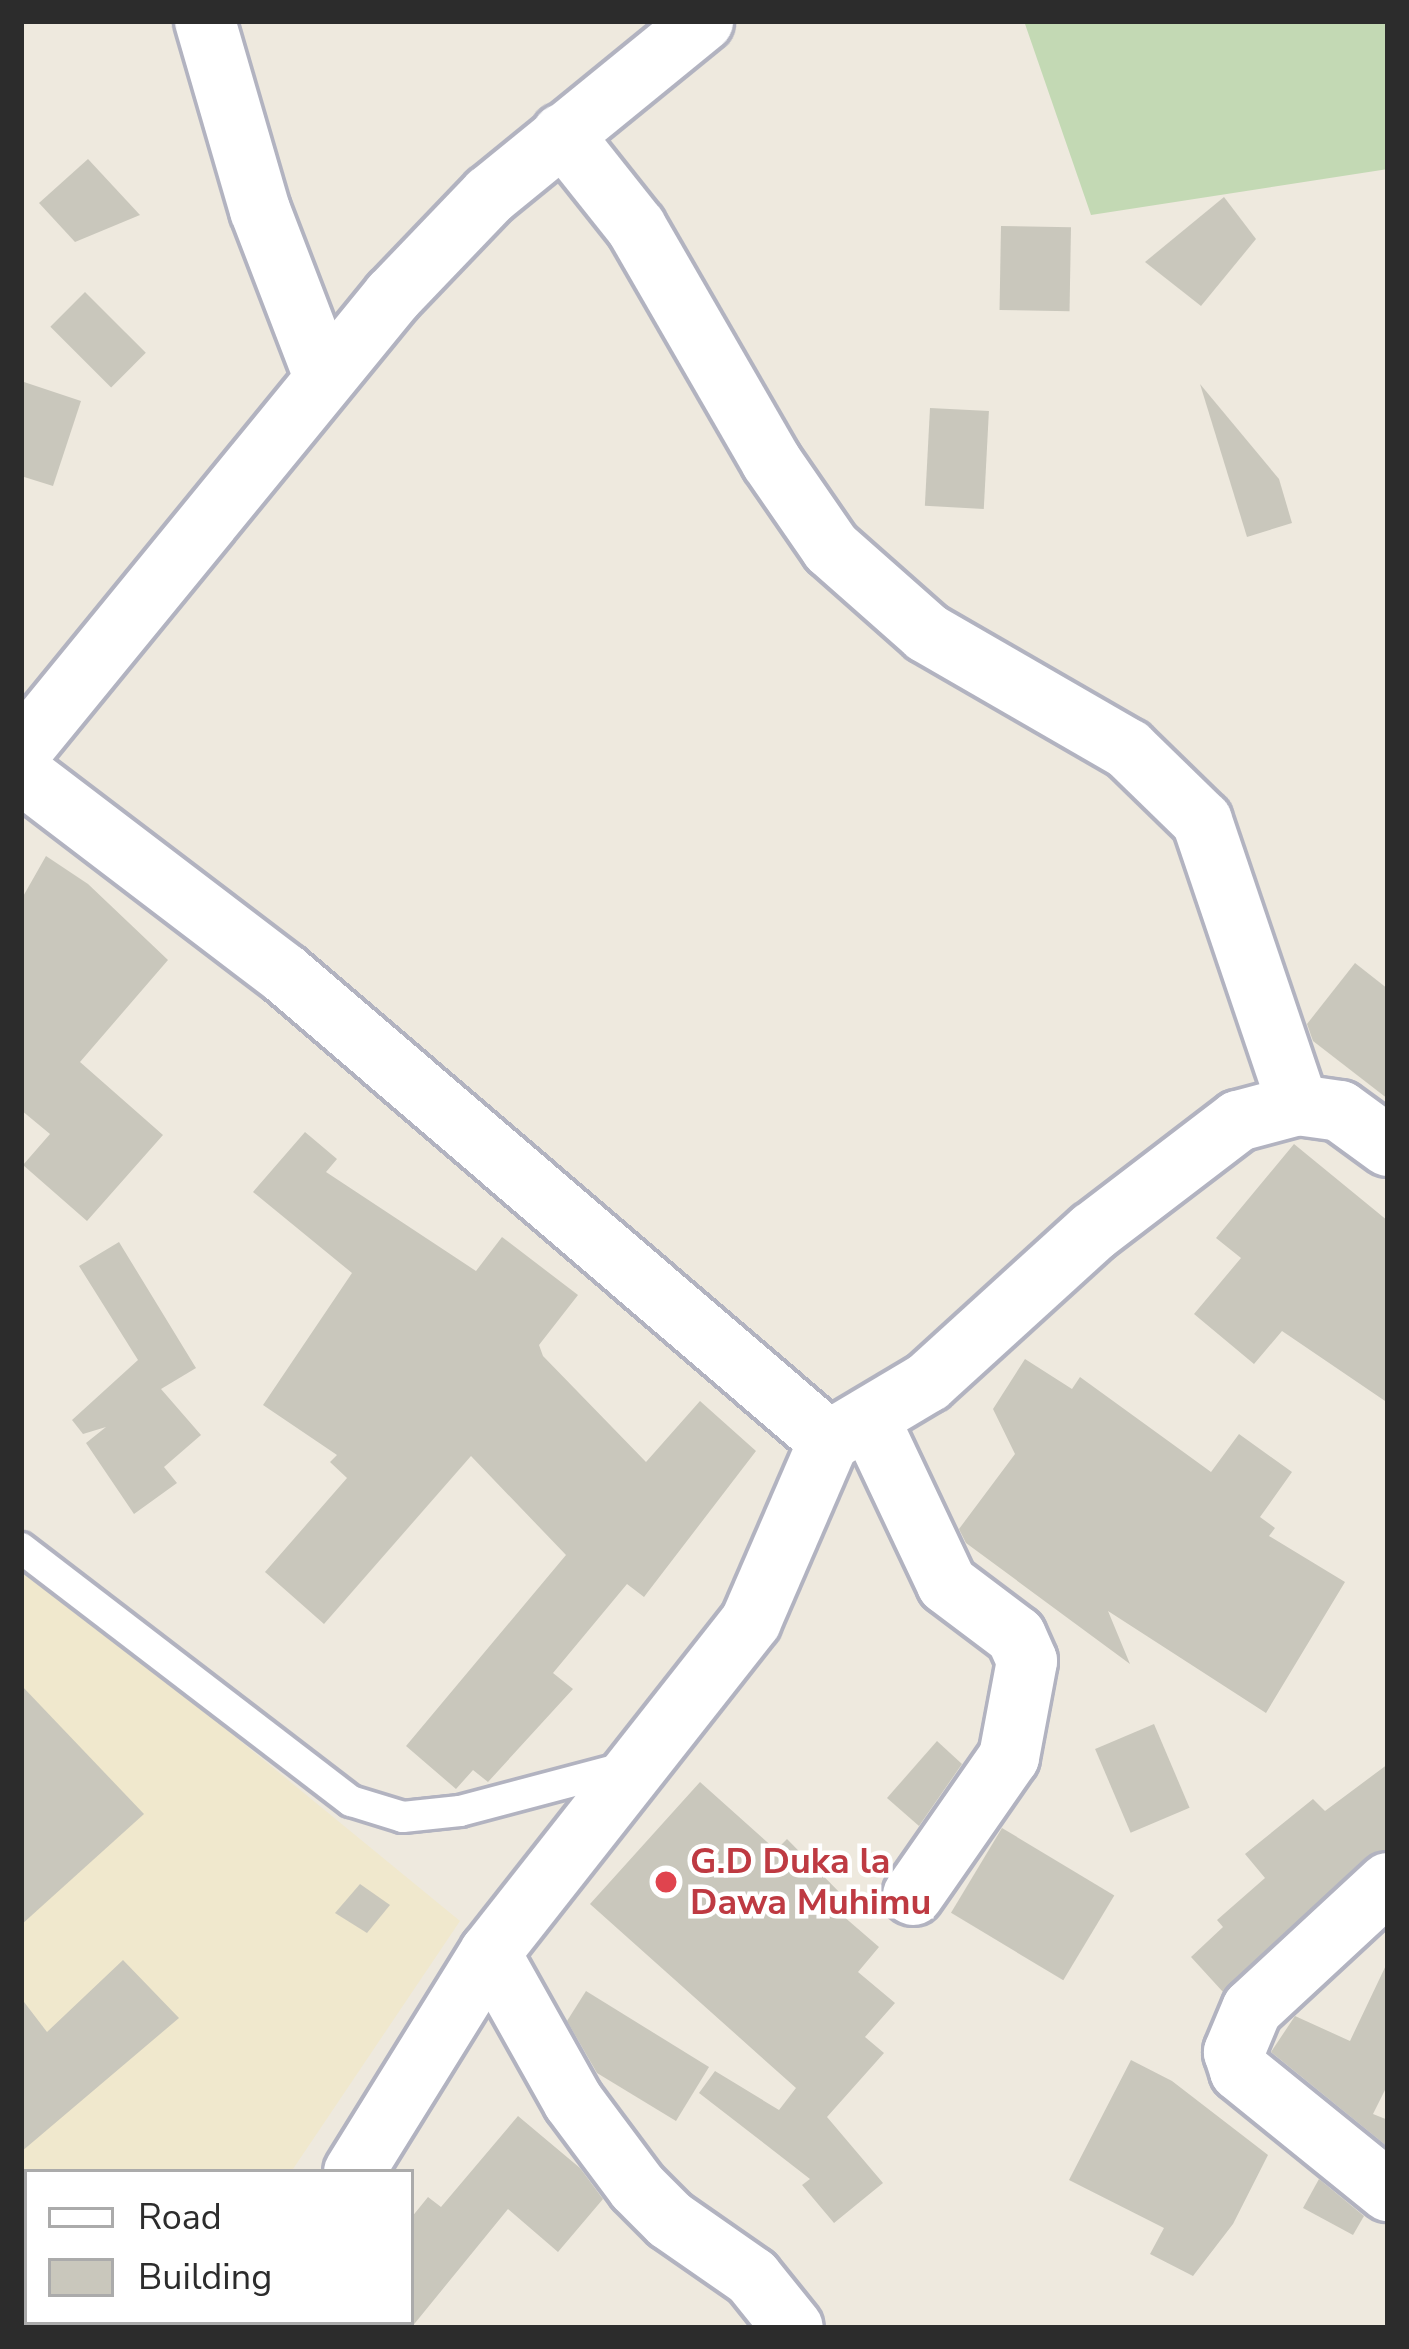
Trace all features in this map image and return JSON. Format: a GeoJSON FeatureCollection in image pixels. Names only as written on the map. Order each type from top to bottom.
{"type":"FeatureCollection","features":[{"type":"Feature","properties":{"kind":"street"},"geometry":{"type":"LineString","coordinates":[[205,21],[260,210],[323,374]]}},
{"type":"Feature","properties":{"kind":"street"},"geometry":{"type":"LineString","coordinates":[[21,752],[323,374],[490,196],[703,21]]}},
{"type":"Feature","properties":{"kind":"street"},"geometry":{"type":"LineString","coordinates":[[562,134],[636,227],[771,461],[831,548],[928,633],[1128,749],[1202,821],[1298,1105]]}},
{"type":"Feature","properties":{"kind":"street"},"geometry":{"type":"LineString","coordinates":[[21,773],[285,974],[849,1431],[947,1584],[1016,1636],[1027,1661],[1009,1757],[914,1895]]}},
{"type":"Feature","properties":{"kind":"street"},"geometry":{"type":"LineString","coordinates":[[356,2169],[490,1953],[751,1621],[849,1431],[928,1382],[1187,1157],[1238,1121],[1298,1105],[1340,1112],[1388,1146]]}},
{"type":"Feature","properties":{"kind":"street"},"geometry":{"type":"LineString","coordinates":[[1388,1883],[1252,2008],[1234,2052],[1240,2071],[1388,2192]]}},
{"type":"Feature","properties":{"kind":"street"},"geometry":{"type":"LineString","coordinates":[[490,1953],[572,2102],[637,2187],[670,2220],[752,2277],[794,2328]]}},
{"type":"Feature","properties":{"kind":"lane"},"geometry":{"type":"LineString","coordinates":[[21,1548],[351,1801],[403,1817],[460,1811],[644,1762]]}},
{"type":"Feature","properties":{"kind":"shaded area"},"geometry":{"type":"Polygon","coordinates":[[[21,1561],[460,1921],[293,2169],[24,2169],[24,2325],[188,2325],[21,2328],[21,1561]]]}},
{"type":"Feature","properties":{"kind":"green space"},"geometry":{"type":"Polygon","coordinates":[[[1024,21],[1388,21],[1388,169],[1091,215],[1024,21]]]}},
{"type":"Feature","properties":{"kind":"building"},"geometry":{"type":"Polygon","coordinates":[[[88,159],[140,215],[75,242],[39,203],[88,159]]]}},
{"type":"Feature","properties":{"kind":"building"},"geometry":{"type":"Polygon","coordinates":[[[1224,197],[1256,239],[1201,306],[1145,262],[1224,197]]]}},
{"type":"Feature","properties":{"kind":"building"},"geometry":{"type":"Polygon","coordinates":[[[1001,226],[1071,227],[1070,311],[1000,310],[1001,226]]]}},
{"type":"Feature","properties":{"kind":"building"},"geometry":{"type":"Polygon","coordinates":[[[85,292],[146,353],[111,387],[50,327],[85,292]]]}},
{"type":"Feature","properties":{"kind":"building"},"geometry":{"type":"Polygon","coordinates":[[[21,381],[81,401],[53,486],[21,476],[21,381]]]}},
{"type":"Feature","properties":{"kind":"building"},"geometry":{"type":"Polygon","coordinates":[[[1200,384],[1279,479],[1292,523],[1247,537],[1200,384]]]}},
{"type":"Feature","properties":{"kind":"building"},"geometry":{"type":"Polygon","coordinates":[[[930,408],[989,411],[984,509],[925,506],[930,408]]]}},
{"type":"Feature","properties":{"kind":"building"},"geometry":{"type":"Polygon","coordinates":[[[46,856],[88,884],[168,960],[80,1062],[163,1135],[87,1221],[23,1165],[50,1134],[21,1110],[21,900],[46,856]]]}},
{"type":"Feature","properties":{"kind":"building"},"geometry":{"type":"Polygon","coordinates":[[[1355,963],[1388,989],[1388,1099],[1313,1041],[1307,1024],[1355,963]]]}},
{"type":"Feature","properties":{"kind":"building"},"geometry":{"type":"Polygon","coordinates":[[[305,1132],[337,1159],[326,1172],[476,1271],[502,1237],[578,1295],[539,1345],[543,1356],[646,1462],[700,1401],[756,1451],[644,1597],[627,1584],[553,1673],[573,1689],[488,1782],[473,1770],[456,1789],[406,1746],[566,1555],[471,1456],[324,1624],[265,1572],[347,1478],[330,1462],[337,1455],[263,1405],[352,1273],[253,1192],[305,1132]]]}},
{"type":"Feature","properties":{"kind":"building"},"geometry":{"type":"Polygon","coordinates":[[[1294,1144],[1388,1221],[1388,1403],[1282,1331],[1254,1364],[1194,1314],[1241,1258],[1216,1238],[1294,1144]]]}},
{"type":"Feature","properties":{"kind":"building"},"geometry":{"type":"Polygon","coordinates":[[[119,1242],[196,1368],[161,1389],[201,1435],[164,1467],[177,1483],[134,1514],[86,1443],[106,1427],[83,1434],[72,1420],[138,1360],[79,1266],[119,1242]]]}},
{"type":"Feature","properties":{"kind":"building"},"geometry":{"type":"Polygon","coordinates":[[[1025,1359],[1072,1389],[1080,1377],[1211,1472],[1239,1434],[1292,1472],[1260,1517],[1275,1528],[1269,1536],[1345,1582],[1266,1713],[1108,1611],[1130,1664],[966,1543],[959,1529],[1015,1454],[993,1409],[1025,1359]]]}},
{"type":"Feature","properties":{"kind":"building"},"geometry":{"type":"Polygon","coordinates":[[[21,1685],[144,1814],[21,1925],[21,1685]]]}},
{"type":"Feature","properties":{"kind":"building"},"geometry":{"type":"Polygon","coordinates":[[[1154,1724],[1190,1808],[1131,1833],[1095,1749],[1154,1724]]]}},
{"type":"Feature","properties":{"kind":"building"},"geometry":{"type":"Polygon","coordinates":[[[937,1741],[962,1764],[919,1826],[887,1798],[937,1741]]]}},
{"type":"Feature","properties":{"kind":"building"},"geometry":{"type":"Polygon","coordinates":[[[1388,1764],[1388,1849],[1365,1858],[1223,1992],[1191,1957],[1223,1927],[1217,1920],[1265,1878],[1245,1854],[1313,1799],[1325,1811],[1388,1764]]]}},
{"type":"Feature","properties":{"kind":"building"},"geometry":{"type":"Polygon","coordinates":[[[700,1782],[776,1850],[787,1839],[846,1899],[835,1909],[879,1947],[858,1972],[895,2003],[865,2037],[884,2053],[827,2117],[883,2183],[834,2223],[802,2185],[810,2179],[699,2093],[715,2071],[779,2110],[796,2088],[590,1904],[700,1782]]]}},
{"type":"Feature","properties":{"kind":"building"},"geometry":{"type":"Polygon","coordinates":[[[1002,1828],[1114,1895],[1063,1980],[951,1913],[1002,1828]]]}},
{"type":"Feature","properties":{"kind":"building"},"geometry":{"type":"Polygon","coordinates":[[[360,1884],[390,1905],[367,1933],[335,1913],[360,1884]]]}},
{"type":"Feature","properties":{"kind":"building"},"geometry":{"type":"Polygon","coordinates":[[[123,1960],[179,2018],[21,2152],[21,1998],[47,2032],[123,1960]]]}},
{"type":"Feature","properties":{"kind":"building"},"geometry":{"type":"Polygon","coordinates":[[[1388,1961],[1388,2084],[1373,2114],[1388,2120],[1388,2147],[1271,2052],[1295,2016],[1350,2041],[1388,1961]]]}},
{"type":"Feature","properties":{"kind":"building"},"geometry":{"type":"Polygon","coordinates":[[[586,1991],[709,2067],[676,2121],[597,2073],[567,2021],[586,1991]]]}},
{"type":"Feature","properties":{"kind":"building"},"geometry":{"type":"Polygon","coordinates":[[[1131,2060],[1172,2081],[1268,2155],[1233,2224],[1193,2276],[1150,2254],[1164,2228],[1069,2180],[1131,2060]]]}},
{"type":"Feature","properties":{"kind":"building"},"geometry":{"type":"Polygon","coordinates":[[[518,2116],[580,2168],[603,2199],[558,2252],[508,2209],[414,2324],[414,2214],[428,2197],[441,2207],[518,2116]]]}},
{"type":"Feature","properties":{"kind":"building"},"geometry":{"type":"Polygon","coordinates":[[[1319,2179],[1364,2216],[1353,2235],[1303,2208],[1319,2179]]]}},
{"type":"Feature","properties":{"kind":"place","name":"G.D Duka la Dawa Muhimu"},"geometry":{"type":"Point","coordinates":[666,1882]}}]}
